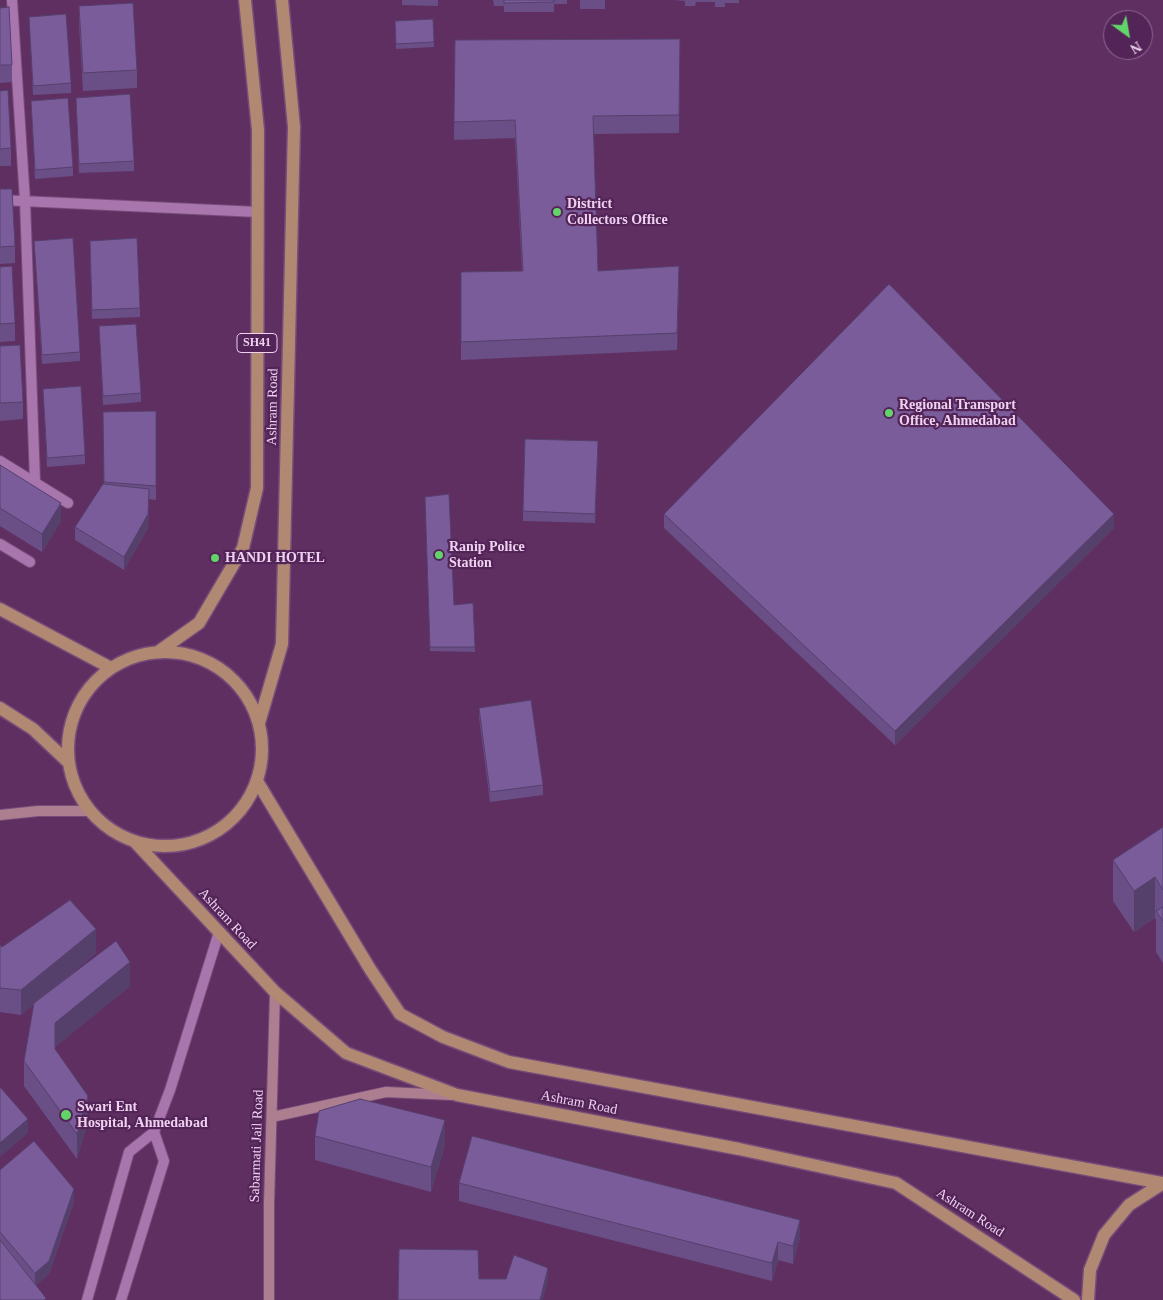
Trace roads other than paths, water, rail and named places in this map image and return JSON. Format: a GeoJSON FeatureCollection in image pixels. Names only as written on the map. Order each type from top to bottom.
{"type":"FeatureCollection","features":[{"type":"Feature","properties":{"kind":"main road","name":"Ashram Road"},"geometry":{"type":"LineString","coordinates":[[158,652],[198,623],[243,548],[257,488],[258,130],[245,0]]}},
{"type":"Feature","properties":{"kind":"main road","name":"Ashram Road"},"geometry":{"type":"LineString","coordinates":[[259,723],[282,644],[294,127],[282,0]]}},
{"type":"Feature","properties":{"kind":"main road"},"geometry":{"type":"LineString","coordinates":[[0,609],[111,668]]}},
{"type":"Feature","properties":{"kind":"main road"},"geometry":{"type":"LineString","coordinates":[[158,652],[191,655],[222,669],[245,693],[259,723],[262,752],[257,781],[242,808],[221,828],[194,841],[165,846],[135,842],[110,830],[89,811],[75,788],[68,762],[68,735],[76,708],[90,686],[111,668],[133,657],[158,652]]}},
{"type":"Feature","properties":{"kind":"main road"},"geometry":{"type":"LineString","coordinates":[[0,708],[33,729],[68,762]]}},
{"type":"Feature","properties":{"kind":"main road","name":"Ashram Road"},"geometry":{"type":"LineString","coordinates":[[257,781],[370,969],[400,1014],[443,1037],[509,1062],[1162,1183]]}},
{"type":"Feature","properties":{"kind":"main road","name":"Ashram Road"},"geometry":{"type":"LineString","coordinates":[[135,842],[275,992],[346,1053],[457,1095],[739,1149],[896,1183],[1074,1300]]}},
{"type":"Feature","properties":{"kind":"main road"},"geometry":{"type":"LineString","coordinates":[[1088,1300],[1090,1270],[1104,1235],[1129,1205],[1162,1183]]}},
{"type":"Feature","properties":{"kind":"street"},"geometry":{"type":"LineString","coordinates":[[12,0],[12,96],[25,201],[35,482]]}},
{"type":"Feature","properties":{"kind":"street"},"geometry":{"type":"LineString","coordinates":[[0,200],[258,212]]}},
{"type":"Feature","properties":{"kind":"street"},"geometry":{"type":"LineString","coordinates":[[0,461],[68,503]]}},
{"type":"Feature","properties":{"kind":"street"},"geometry":{"type":"LineString","coordinates":[[0,544],[30,562]]}},
{"type":"Feature","properties":{"kind":"street"},"geometry":{"type":"LineString","coordinates":[[0,815],[38,811],[89,811]]}},
{"type":"Feature","properties":{"kind":"street"},"geometry":{"type":"LineString","coordinates":[[87,1300],[129,1152],[154,1132],[170,1090],[219,932]]}},
{"type":"Feature","properties":{"kind":"street","name":"Sabarmati Jail Road"},"geometry":{"type":"LineString","coordinates":[[269,1300],[268,1204],[275,992]]}},
{"type":"Feature","properties":{"kind":"street"},"geometry":{"type":"LineString","coordinates":[[272,1117],[386,1092],[457,1095]]}},
{"type":"Feature","properties":{"kind":"street"},"geometry":{"type":"LineString","coordinates":[[121,1300],[164,1161],[154,1132]]}},
{"type":"Feature","properties":{"kind":"place","name":"District Collectors Office"},"geometry":{"type":"Point","coordinates":[557,212]}},
{"type":"Feature","properties":{"kind":"place","name":"Regional Transport Office, Ahmedabad"},"geometry":{"type":"Point","coordinates":[889,413]}},
{"type":"Feature","properties":{"kind":"place","name":"Ranip Police Station"},"geometry":{"type":"Point","coordinates":[439,555]}},
{"type":"Feature","properties":{"kind":"place","name":"HANDI HOTEL"},"geometry":{"type":"Point","coordinates":[215,558]}},
{"type":"Feature","properties":{"kind":"place","name":"Swari Ent Hospital, Ahmedabad"},"geometry":{"type":"Point","coordinates":[66,1115]}}]}
